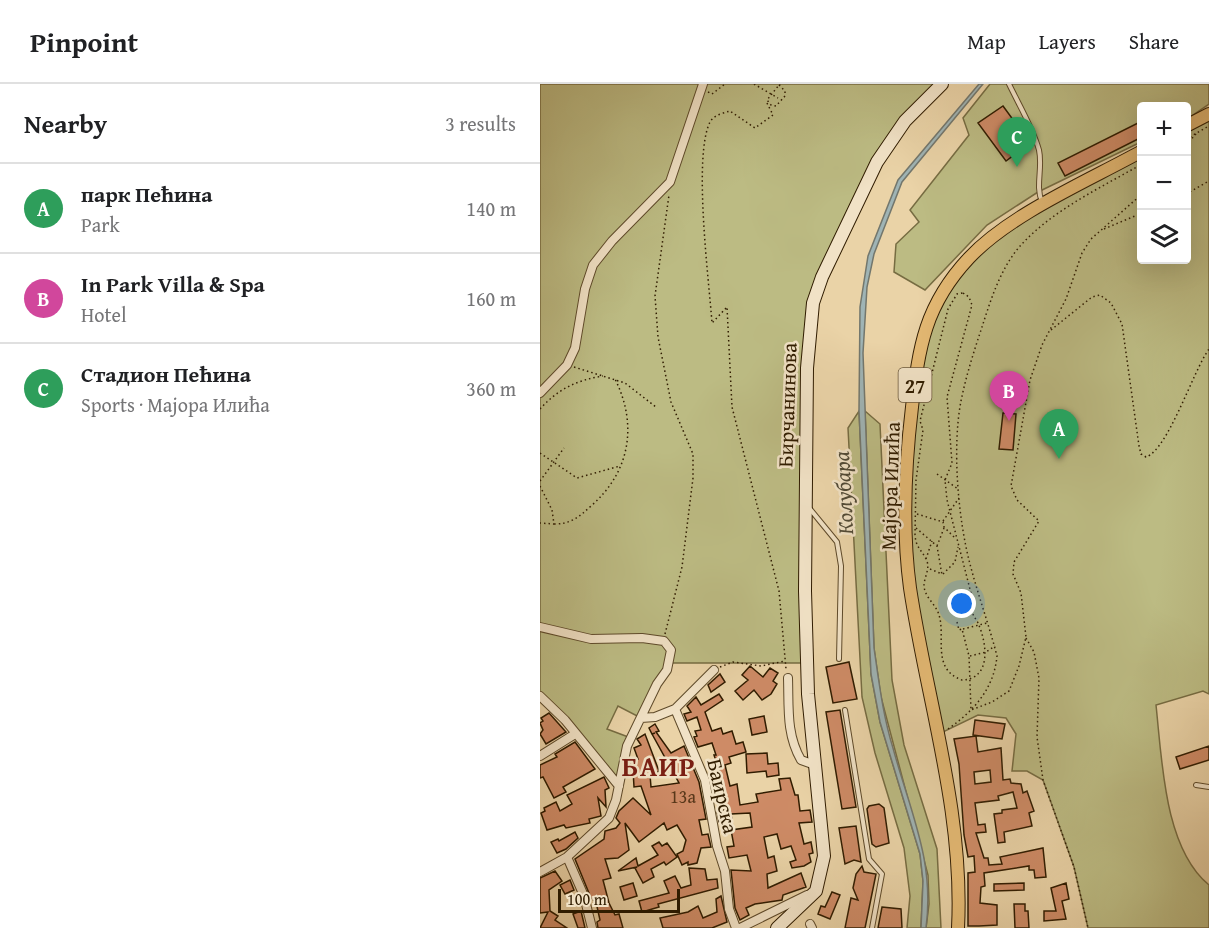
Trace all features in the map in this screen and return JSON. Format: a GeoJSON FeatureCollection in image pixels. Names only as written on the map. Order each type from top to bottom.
{"type":"FeatureCollection","features":[{"type":"Feature","properties":{"kind":"main road","name":"Бирчанинова"},"geometry":{"type":"LineString","coordinates":[[816,891],[824,856],[808,694],[804,502],[807,368],[813,303],[822,277],[878,162],[905,121],[942,84]]}},
{"type":"Feature","properties":{"kind":"main road"},"geometry":{"type":"LineString","coordinates":[[1191,130],[1209,114]]}},
{"type":"Feature","properties":{"kind":"main road","name":"Мајора Илића"},"geometry":{"type":"LineString","coordinates":[[958,928],[957,852],[939,734],[912,597],[905,537],[909,434],[919,351],[931,313],[958,270],[992,237],[1137,154]]}},
{"type":"Feature","properties":{"kind":"main road"},"geometry":{"type":"LineString","coordinates":[[777,928],[816,891]]}},
{"type":"Feature","properties":{"kind":"street"},"geometry":{"type":"LineString","coordinates":[[540,393],[567,365],[575,348],[585,289],[593,265],[612,241],[670,182],[703,87]]}},
{"type":"Feature","properties":{"kind":"street"},"geometry":{"type":"LineString","coordinates":[[540,627],[591,639],[642,638],[664,641],[671,650],[670,663],[627,746],[614,807],[606,823],[567,857],[540,872]]}},
{"type":"Feature","properties":{"kind":"street"},"geometry":{"type":"LineString","coordinates":[[641,718],[655,717],[675,710],[714,670]]}},
{"type":"Feature","properties":{"kind":"street"},"geometry":{"type":"LineString","coordinates":[[788,678],[789,728],[792,742],[801,760],[815,765]]}},
{"type":"Feature","properties":{"kind":"street"},"geometry":{"type":"LineString","coordinates":[[540,696],[619,786]]}},
{"type":"Feature","properties":{"kind":"street","name":"Баирска"},"geometry":{"type":"LineString","coordinates":[[675,710],[705,780],[717,846],[725,871],[729,909],[738,928]]}},
{"type":"Feature","properties":{"kind":"street"},"geometry":{"type":"LineString","coordinates":[[540,756],[575,734]]}},
{"type":"Feature","properties":{"kind":"street"},"geometry":{"type":"LineString","coordinates":[[567,857],[584,896],[592,928]]}},
{"type":"Feature","properties":{"kind":"street"},"geometry":{"type":"LineString","coordinates":[[738,928],[816,891]]}},
{"type":"Feature","properties":{"kind":"lane"},"geometry":{"type":"LineString","coordinates":[[1009,84],[1038,148],[1041,171],[1038,192],[1043,206]]}},
{"type":"Feature","properties":{"kind":"lane"},"geometry":{"type":"LineString","coordinates":[[804,502],[837,542],[841,566],[839,658]]}},
{"type":"Feature","properties":{"kind":"lane"},"geometry":{"type":"LineString","coordinates":[[845,710],[869,860],[882,874],[872,928]]}},
{"type":"Feature","properties":{"kind":"lane"},"geometry":{"type":"LineString","coordinates":[[1196,785],[1209,788]]}},
{"type":"Feature","properties":{"kind":"path"},"geometry":{"type":"LineString","coordinates":[[703,87],[712,94],[725,84]]}},
{"type":"Feature","properties":{"kind":"path"},"geometry":{"type":"LineString","coordinates":[[754,84],[778,98]]}},
{"type":"Feature","properties":{"kind":"path"},"geometry":{"type":"LineString","coordinates":[[780,84],[785,96],[776,106],[767,103],[772,93],[780,84]]}},
{"type":"Feature","properties":{"kind":"path"},"geometry":{"type":"LineString","coordinates":[[767,103],[773,115],[755,128],[730,111],[720,113],[711,121],[704,152],[703,200],[712,323],[727,307],[732,407],[779,591],[788,678]]}},
{"type":"Feature","properties":{"kind":"path"},"geometry":{"type":"LineString","coordinates":[[1191,130],[1209,126]]}},
{"type":"Feature","properties":{"kind":"path"},"geometry":{"type":"LineString","coordinates":[[971,710],[989,687],[996,670],[994,646],[970,564],[958,489],[960,403],[980,334],[1002,274],[1018,248],[1042,226],[1069,207],[1137,167]]}},
{"type":"Feature","properties":{"kind":"path"},"geometry":{"type":"LineString","coordinates":[[1191,191],[1209,181]]}},
{"type":"Feature","properties":{"kind":"path"},"geometry":{"type":"LineString","coordinates":[[664,641],[682,567],[693,478],[693,454],[671,402],[658,337],[655,296],[670,182]]}},
{"type":"Feature","properties":{"kind":"path"},"geometry":{"type":"LineString","coordinates":[[939,734],[971,710],[1001,697],[1008,691],[1019,666],[1026,637],[1021,593],[1012,574],[1014,562],[1039,521],[1017,500],[1011,486],[1030,380],[1048,333],[1060,313],[1082,253],[1101,230],[1137,198]]}},
{"type":"Feature","properties":{"kind":"path"},"geometry":{"type":"LineString","coordinates":[[1101,230],[1137,215]]}},
{"type":"Feature","properties":{"kind":"path"},"geometry":{"type":"LineString","coordinates":[[963,293],[969,297],[972,305],[947,397],[952,463],[945,480],[950,512],[972,597],[971,609],[979,625],[986,652],[981,670],[969,680],[956,678],[944,664],[939,647],[939,615],[924,590],[928,568],[926,559],[915,543],[916,480],[923,430],[920,421],[948,309],[957,294],[963,293]]}},
{"type":"Feature","properties":{"kind":"path"},"geometry":{"type":"LineString","coordinates":[[1048,333],[1092,297],[1100,295],[1111,303],[1122,324],[1139,446],[1141,454],[1146,457],[1158,450],[1200,362],[1209,349]]}},
{"type":"Feature","properties":{"kind":"path"},"geometry":{"type":"LineString","coordinates":[[567,365],[607,375],[640,392],[656,407]]}},
{"type":"Feature","properties":{"kind":"path"},"geometry":{"type":"LineString","coordinates":[[540,409],[551,397],[574,382],[607,375]]}},
{"type":"Feature","properties":{"kind":"path"},"geometry":{"type":"LineString","coordinates":[[540,523],[570,523],[608,488],[621,465],[627,452],[628,416],[615,379]]}},
{"type":"Feature","properties":{"kind":"path"},"geometry":{"type":"LineString","coordinates":[[540,481],[564,448]]}},
{"type":"Feature","properties":{"kind":"path"},"geometry":{"type":"LineString","coordinates":[[540,453],[577,478],[621,465]]}},
{"type":"Feature","properties":{"kind":"path"},"geometry":{"type":"LineString","coordinates":[[938,474],[958,489]]}},
{"type":"Feature","properties":{"kind":"path"},"geometry":{"type":"LineString","coordinates":[[540,486],[552,510],[554,524]]}},
{"type":"Feature","properties":{"kind":"path"},"geometry":{"type":"LineString","coordinates":[[942,575],[937,546],[944,527],[943,522],[959,497]]}},
{"type":"Feature","properties":{"kind":"path"},"geometry":{"type":"LineString","coordinates":[[916,514],[943,522]]}},
{"type":"Feature","properties":{"kind":"path"},"geometry":{"type":"LineString","coordinates":[[944,527],[956,539]]}},
{"type":"Feature","properties":{"kind":"path"},"geometry":{"type":"LineString","coordinates":[[916,528],[937,546]]}},
{"type":"Feature","properties":{"kind":"path"},"geometry":{"type":"LineString","coordinates":[[926,559],[932,540]]}},
{"type":"Feature","properties":{"kind":"path"},"geometry":{"type":"LineString","coordinates":[[942,575],[955,562],[958,546]]}},
{"type":"Feature","properties":{"kind":"path"},"geometry":{"type":"LineString","coordinates":[[928,568],[942,575]]}},
{"type":"Feature","properties":{"kind":"path"},"geometry":{"type":"LineString","coordinates":[[957,622],[959,630],[987,623]]}},
{"type":"Feature","properties":{"kind":"path"},"geometry":{"type":"LineString","coordinates":[[962,629],[969,656],[971,710]]}},
{"type":"Feature","properties":{"kind":"path"},"geometry":{"type":"LineString","coordinates":[[1026,637],[1034,652],[1039,678],[1037,737],[1043,780],[1074,867],[1088,928]]}},
{"type":"Feature","properties":{"kind":"path"},"geometry":{"type":"LineString","coordinates":[[969,656],[986,652],[994,646]]}},
{"type":"Feature","properties":{"kind":"path"},"geometry":{"type":"LineString","coordinates":[[714,670],[734,662],[760,666],[785,661]]}},
{"type":"Feature","properties":{"kind":"shaded area"},"geometry":{"type":"Polygon","coordinates":[[[540,84],[942,84],[891,140],[813,303],[808,663],[670,663],[641,718],[618,706],[607,729],[631,738],[619,786],[540,696],[540,84]]]}},
{"type":"Feature","properties":{"kind":"shaded area"},"geometry":{"type":"Polygon","coordinates":[[[979,84],[983,84],[902,182],[874,254],[867,287],[863,353],[874,648],[887,724],[924,858],[928,904],[926,928],[921,928],[923,881],[920,854],[880,722],[871,674],[859,411],[860,307],[868,256],[898,180],[979,84]]]}},
{"type":"Feature","properties":{"kind":"shaded area"},"geometry":{"type":"Polygon","coordinates":[[[990,84],[1209,84],[1209,104],[1191,116],[1191,102],[1137,102],[1137,144],[1038,192],[987,225],[925,290],[894,272],[896,244],[919,222],[910,210],[969,135],[963,118],[990,84]]]}},
{"type":"Feature","properties":{"kind":"shaded area"},"geometry":{"type":"Polygon","coordinates":[[[1209,114],[1209,694],[1203,691],[1156,705],[1168,802],[1183,849],[1194,869],[1209,885],[1209,928],[1088,928],[1074,867],[1043,780],[1027,771],[1012,771],[1016,734],[1006,718],[978,715],[939,734],[910,587],[909,434],[936,302],[994,236],[1137,154],[1137,264],[1191,264],[1191,125],[1209,114]]]}},
{"type":"Feature","properties":{"kind":"shaded area"},"geometry":{"type":"Polygon","coordinates":[[[859,411],[871,674],[880,722],[920,854],[923,881],[921,928],[907,928],[910,896],[904,848],[875,753],[862,697],[848,428],[859,411]]]}},
{"type":"Feature","properties":{"kind":"shaded area"},"geometry":{"type":"Polygon","coordinates":[[[865,411],[880,424],[892,680],[904,745],[937,849],[941,928],[926,928],[929,904],[928,875],[881,697],[874,648],[865,411]]]}},
{"type":"Feature","properties":{"kind":"building"},"geometry":{"type":"Polygon","coordinates":[[[1003,106],[1030,143],[1006,161],[978,123],[1003,106]]]}},
{"type":"Feature","properties":{"kind":"building"},"geometry":{"type":"Polygon","coordinates":[[[1137,124],[1137,140],[1065,176],[1058,163],[1137,124]]]}},
{"type":"Feature","properties":{"kind":"building"},"geometry":{"type":"Polygon","coordinates":[[[1003,413],[1016,414],[1013,450],[999,449],[1003,413]]]}},
{"type":"Feature","properties":{"kind":"building"},"geometry":{"type":"Polygon","coordinates":[[[849,662],[857,699],[833,703],[826,667],[849,662]]]}},
{"type":"Feature","properties":{"kind":"building"},"geometry":{"type":"Polygon","coordinates":[[[750,666],[763,677],[770,668],[778,673],[773,681],[777,684],[771,694],[762,700],[754,690],[743,700],[735,691],[748,680],[742,675],[750,666]]]}},
{"type":"Feature","properties":{"kind":"building"},"geometry":{"type":"Polygon","coordinates":[[[720,674],[725,682],[711,692],[708,685],[720,674]]]}},
{"type":"Feature","properties":{"kind":"building"},"geometry":{"type":"Polygon","coordinates":[[[719,694],[723,700],[705,712],[712,731],[721,728],[723,734],[732,731],[736,744],[743,742],[746,752],[729,757],[731,763],[725,765],[730,786],[737,784],[740,805],[758,802],[756,794],[781,790],[779,779],[790,778],[795,795],[798,795],[800,811],[810,810],[812,822],[799,823],[804,844],[811,842],[813,853],[809,854],[811,862],[804,866],[792,868],[790,862],[796,860],[791,846],[781,849],[777,834],[764,837],[768,858],[774,856],[777,871],[767,874],[768,888],[801,873],[806,887],[783,895],[782,900],[755,904],[746,908],[749,915],[740,920],[735,908],[731,870],[751,871],[747,855],[729,858],[727,847],[734,846],[731,830],[752,827],[750,813],[731,814],[732,820],[719,822],[717,812],[724,811],[721,788],[713,790],[712,784],[712,776],[720,773],[714,755],[716,755],[712,743],[698,747],[694,737],[697,736],[695,731],[701,730],[697,717],[687,721],[684,714],[691,712],[687,706],[696,697],[701,705],[719,694]]]}},
{"type":"Feature","properties":{"kind":"building"},"geometry":{"type":"Polygon","coordinates":[[[840,710],[856,807],[842,809],[826,712],[840,710]]]}},
{"type":"Feature","properties":{"kind":"building"},"geometry":{"type":"Polygon","coordinates":[[[549,713],[566,732],[546,744],[540,734],[543,730],[540,723],[543,721],[541,718],[549,713]]]}},
{"type":"Feature","properties":{"kind":"building"},"geometry":{"type":"Polygon","coordinates":[[[764,716],[767,732],[752,735],[749,719],[764,716]]]}},
{"type":"Feature","properties":{"kind":"building"},"geometry":{"type":"Polygon","coordinates":[[[975,720],[1005,724],[1002,739],[973,735],[975,720]]]}},
{"type":"Feature","properties":{"kind":"building"},"geometry":{"type":"Polygon","coordinates":[[[655,724],[659,731],[656,732],[671,753],[684,746],[699,782],[706,819],[699,820],[702,835],[708,834],[711,847],[701,848],[697,863],[688,865],[688,862],[682,865],[677,854],[683,851],[686,840],[677,825],[667,830],[664,823],[639,842],[625,823],[629,850],[618,858],[605,859],[611,878],[603,880],[609,903],[615,915],[619,914],[623,928],[598,928],[597,922],[600,920],[596,902],[591,898],[575,859],[604,839],[605,831],[616,828],[620,823],[616,818],[619,811],[633,798],[651,815],[641,786],[634,787],[633,770],[629,769],[630,762],[638,759],[634,748],[641,745],[637,739],[645,734],[659,771],[650,775],[651,787],[679,783],[649,728],[655,724]]]}},
{"type":"Feature","properties":{"kind":"building"},"geometry":{"type":"Polygon","coordinates":[[[976,736],[978,752],[1001,748],[1003,780],[1010,779],[1011,783],[1021,784],[1023,793],[1027,791],[1034,811],[1029,813],[1032,826],[1004,832],[1005,842],[998,843],[994,814],[1002,813],[1002,810],[1017,808],[1013,792],[998,796],[999,800],[975,803],[978,825],[985,824],[986,832],[976,833],[984,858],[988,858],[989,865],[1002,864],[1000,857],[1043,848],[1046,877],[1035,878],[1034,870],[1029,870],[1029,866],[984,873],[985,886],[981,887],[980,903],[997,905],[997,925],[968,926],[968,873],[975,872],[974,856],[968,857],[964,835],[959,764],[954,739],[976,736]],[[990,770],[974,772],[975,784],[991,782],[990,770]]]}},
{"type":"Feature","properties":{"kind":"building"},"geometry":{"type":"Polygon","coordinates":[[[575,742],[595,769],[563,787],[566,792],[554,798],[543,777],[540,778],[540,765],[557,757],[555,754],[575,742]]]}},
{"type":"Feature","properties":{"kind":"building"},"geometry":{"type":"Polygon","coordinates":[[[1209,746],[1209,760],[1180,769],[1176,757],[1209,746]]]}},
{"type":"Feature","properties":{"kind":"building"},"geometry":{"type":"Polygon","coordinates":[[[767,753],[768,764],[778,763],[779,775],[767,777],[766,771],[747,773],[746,754],[767,753]]]}},
{"type":"Feature","properties":{"kind":"building"},"geometry":{"type":"Polygon","coordinates":[[[604,777],[609,788],[605,790],[606,807],[598,798],[601,816],[589,819],[590,823],[566,828],[564,825],[547,830],[541,813],[545,811],[544,808],[556,802],[560,811],[572,804],[567,795],[604,777]]]}},
{"type":"Feature","properties":{"kind":"building"},"geometry":{"type":"Polygon","coordinates":[[[879,804],[884,808],[889,843],[876,847],[872,844],[867,809],[869,806],[879,804]]]}},
{"type":"Feature","properties":{"kind":"building"},"geometry":{"type":"Polygon","coordinates":[[[856,826],[861,862],[854,860],[845,864],[839,828],[856,826]]]}},
{"type":"Feature","properties":{"kind":"building"},"geometry":{"type":"Polygon","coordinates":[[[575,832],[578,838],[566,849],[557,853],[551,842],[558,839],[559,841],[575,832]]]}},
{"type":"Feature","properties":{"kind":"building"},"geometry":{"type":"Polygon","coordinates":[[[659,842],[662,846],[667,843],[677,857],[666,865],[664,862],[651,869],[654,877],[643,883],[635,868],[637,867],[618,871],[636,858],[638,866],[658,855],[652,846],[659,842]]]}},
{"type":"Feature","properties":{"kind":"building"},"geometry":{"type":"Polygon","coordinates":[[[862,866],[864,872],[876,874],[865,928],[845,928],[851,898],[858,900],[853,888],[856,874],[862,866]]]}},
{"type":"Feature","properties":{"kind":"building"},"geometry":{"type":"Polygon","coordinates":[[[689,868],[705,869],[707,880],[717,879],[718,888],[658,904],[659,907],[642,912],[639,901],[669,893],[664,881],[675,876],[681,888],[691,885],[689,868]]]}},
{"type":"Feature","properties":{"kind":"building"},"geometry":{"type":"Polygon","coordinates":[[[555,871],[562,881],[549,890],[550,911],[558,916],[555,920],[567,928],[540,928],[548,912],[540,913],[540,878],[555,871]]]}},
{"type":"Feature","properties":{"kind":"building"},"geometry":{"type":"Polygon","coordinates":[[[570,880],[574,890],[565,894],[560,885],[570,880]]]}},
{"type":"Feature","properties":{"kind":"building"},"geometry":{"type":"Polygon","coordinates":[[[633,883],[637,896],[624,900],[620,887],[633,883]]]}},
{"type":"Feature","properties":{"kind":"building"},"geometry":{"type":"Polygon","coordinates":[[[1024,883],[1024,890],[994,891],[994,884],[1024,883]]]}},
{"type":"Feature","properties":{"kind":"building"},"geometry":{"type":"Polygon","coordinates":[[[1066,883],[1069,899],[1062,901],[1066,919],[1044,921],[1044,911],[1056,911],[1051,888],[1066,883]]]}},
{"type":"Feature","properties":{"kind":"building"},"geometry":{"type":"Polygon","coordinates":[[[832,892],[840,895],[830,919],[818,914],[821,906],[825,907],[832,892]]]}},
{"type":"Feature","properties":{"kind":"building"},"geometry":{"type":"Polygon","coordinates":[[[721,896],[727,922],[712,928],[663,928],[660,918],[688,912],[698,906],[703,918],[717,912],[716,899],[721,896]]]}},
{"type":"Feature","properties":{"kind":"building"},"geometry":{"type":"Polygon","coordinates":[[[1014,904],[1025,904],[1025,911],[1028,911],[1029,928],[1015,928],[1014,904]]]}},
{"type":"Feature","properties":{"kind":"building"},"geometry":{"type":"Polygon","coordinates":[[[882,907],[901,909],[902,928],[878,928],[882,907]]]}},
{"type":"Feature","properties":{"kind":"building"},"geometry":{"type":"Polygon","coordinates":[[[581,911],[585,928],[578,928],[573,914],[581,911]]]}},
{"type":"Feature","properties":{"kind":"place","name":"Стадион Пећина"},"geometry":{"type":"Point","coordinates":[1017,167]}},
{"type":"Feature","properties":{"kind":"place","name":"In Park Villa & Spa"},"geometry":{"type":"Point","coordinates":[1009,421]}},
{"type":"Feature","properties":{"kind":"place","name":"парк Пећина"},"geometry":{"type":"Point","coordinates":[1059,459]}},
{"type":"Feature","properties":{"kind":"district","name":"БАИР"},"geometry":{"type":"Point","coordinates":[659,766]}},
{"type":"Feature","properties":{"kind":"water label","name":"Колубара"},"geometry":{"type":"Point","coordinates":[843,493]}}]}
